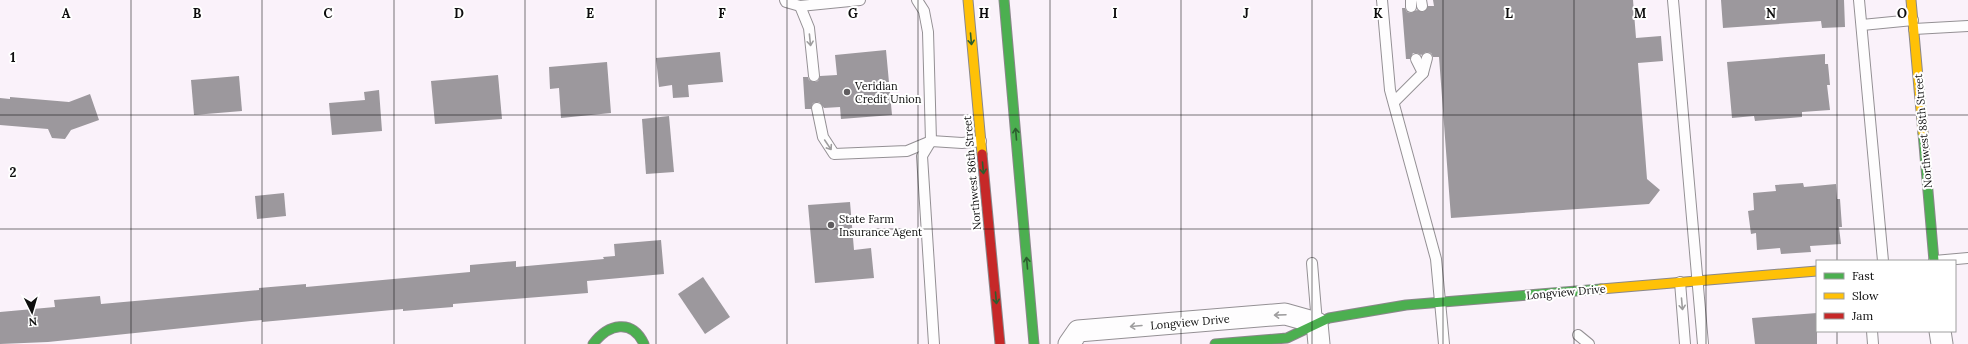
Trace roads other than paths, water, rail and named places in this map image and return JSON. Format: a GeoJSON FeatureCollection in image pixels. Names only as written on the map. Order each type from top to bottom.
{"type":"FeatureCollection","features":[{"type":"Feature","properties":{"kind":"street","name":"Northwest 86th Street"},"geometry":{"type":"LineString","coordinates":[[968,0],[1000,344]]}},
{"type":"Feature","properties":{"kind":"street"},"geometry":{"type":"LineString","coordinates":[[1004,0],[1034,344]]}},
{"type":"Feature","properties":{"kind":"street","name":"Northwest 88th Street"},"geometry":{"type":"LineString","coordinates":[[1911,0],[1934,260]]}},
{"type":"Feature","properties":{"kind":"street","name":"Longview Drive"},"geometry":{"type":"LineString","coordinates":[[1215,344],[1287,338],[1329,318],[1406,305],[1816,271]]}},
{"type":"Feature","properties":{"kind":"street","name":"Longview Drive"},"geometry":{"type":"LineString","coordinates":[[1069,344],[1078,331],[1285,314],[1317,323]]}},
{"type":"Feature","properties":{"kind":"street"},"geometry":{"type":"LineString","coordinates":[[1317,323],[1319,344]]}},
{"type":"Feature","properties":{"kind":"street"},"geometry":{"type":"LineString","coordinates":[[593,344],[599,335],[608,329],[625,326],[639,334],[644,344]]}},
{"type":"Feature","properties":{"kind":"street"},"geometry":{"type":"LineString","coordinates":[[1940,332],[1942,344]]}},
{"type":"Feature","properties":{"kind":"lane"},"geometry":{"type":"LineString","coordinates":[[785,0],[786,2],[800,6],[860,0]]}},
{"type":"Feature","properties":{"kind":"lane"},"geometry":{"type":"LineString","coordinates":[[917,0],[924,10],[928,32],[931,141],[922,156],[934,344]]}},
{"type":"Feature","properties":{"kind":"lane"},"geometry":{"type":"LineString","coordinates":[[1382,0],[1390,90],[1436,259],[1444,344]]}},
{"type":"Feature","properties":{"kind":"lane"},"geometry":{"type":"LineString","coordinates":[[1383,12],[1387,0]]}},
{"type":"Feature","properties":{"kind":"lane"},"geometry":{"type":"LineString","coordinates":[[1673,0],[1703,344]]}},
{"type":"Feature","properties":{"kind":"lane"},"geometry":{"type":"LineString","coordinates":[[1859,0],[1883,260]]}},
{"type":"Feature","properties":{"kind":"lane"},"geometry":{"type":"LineString","coordinates":[[800,6],[809,28],[814,76]]}},
{"type":"Feature","properties":{"kind":"lane"},"geometry":{"type":"LineString","coordinates":[[1862,26],[1968,26]]}},
{"type":"Feature","properties":{"kind":"lane"},"geometry":{"type":"LineString","coordinates":[[1394,102],[1423,73],[1427,58]]}},
{"type":"Feature","properties":{"kind":"lane"},"geometry":{"type":"LineString","coordinates":[[1416,59],[1423,73]]}},
{"type":"Feature","properties":{"kind":"lane"},"geometry":{"type":"LineString","coordinates":[[817,108],[822,137],[834,154],[908,152],[931,141],[962,143],[981,141]]}},
{"type":"Feature","properties":{"kind":"lane"},"geometry":{"type":"LineString","coordinates":[[1945,260],[1968,258]]}},
{"type":"Feature","properties":{"kind":"lane"},"geometry":{"type":"LineString","coordinates":[[1312,263],[1317,323]]}},
{"type":"Feature","properties":{"kind":"lane"},"geometry":{"type":"LineString","coordinates":[[1680,282],[1685,344]]}},
{"type":"Feature","properties":{"kind":"lane"},"geometry":{"type":"LineString","coordinates":[[1872,332],[1873,344]]}},
{"type":"Feature","properties":{"kind":"lane"},"geometry":{"type":"LineString","coordinates":[[1578,335],[1589,344]]}},
{"type":"Feature","properties":{"kind":"place","name":"Veridian Credit Union"},"geometry":{"type":"Point","coordinates":[847,92]}},
{"type":"Feature","properties":{"kind":"place","name":"State Farm Insurance Agent"},"geometry":{"type":"Point","coordinates":[831,225]}}]}
